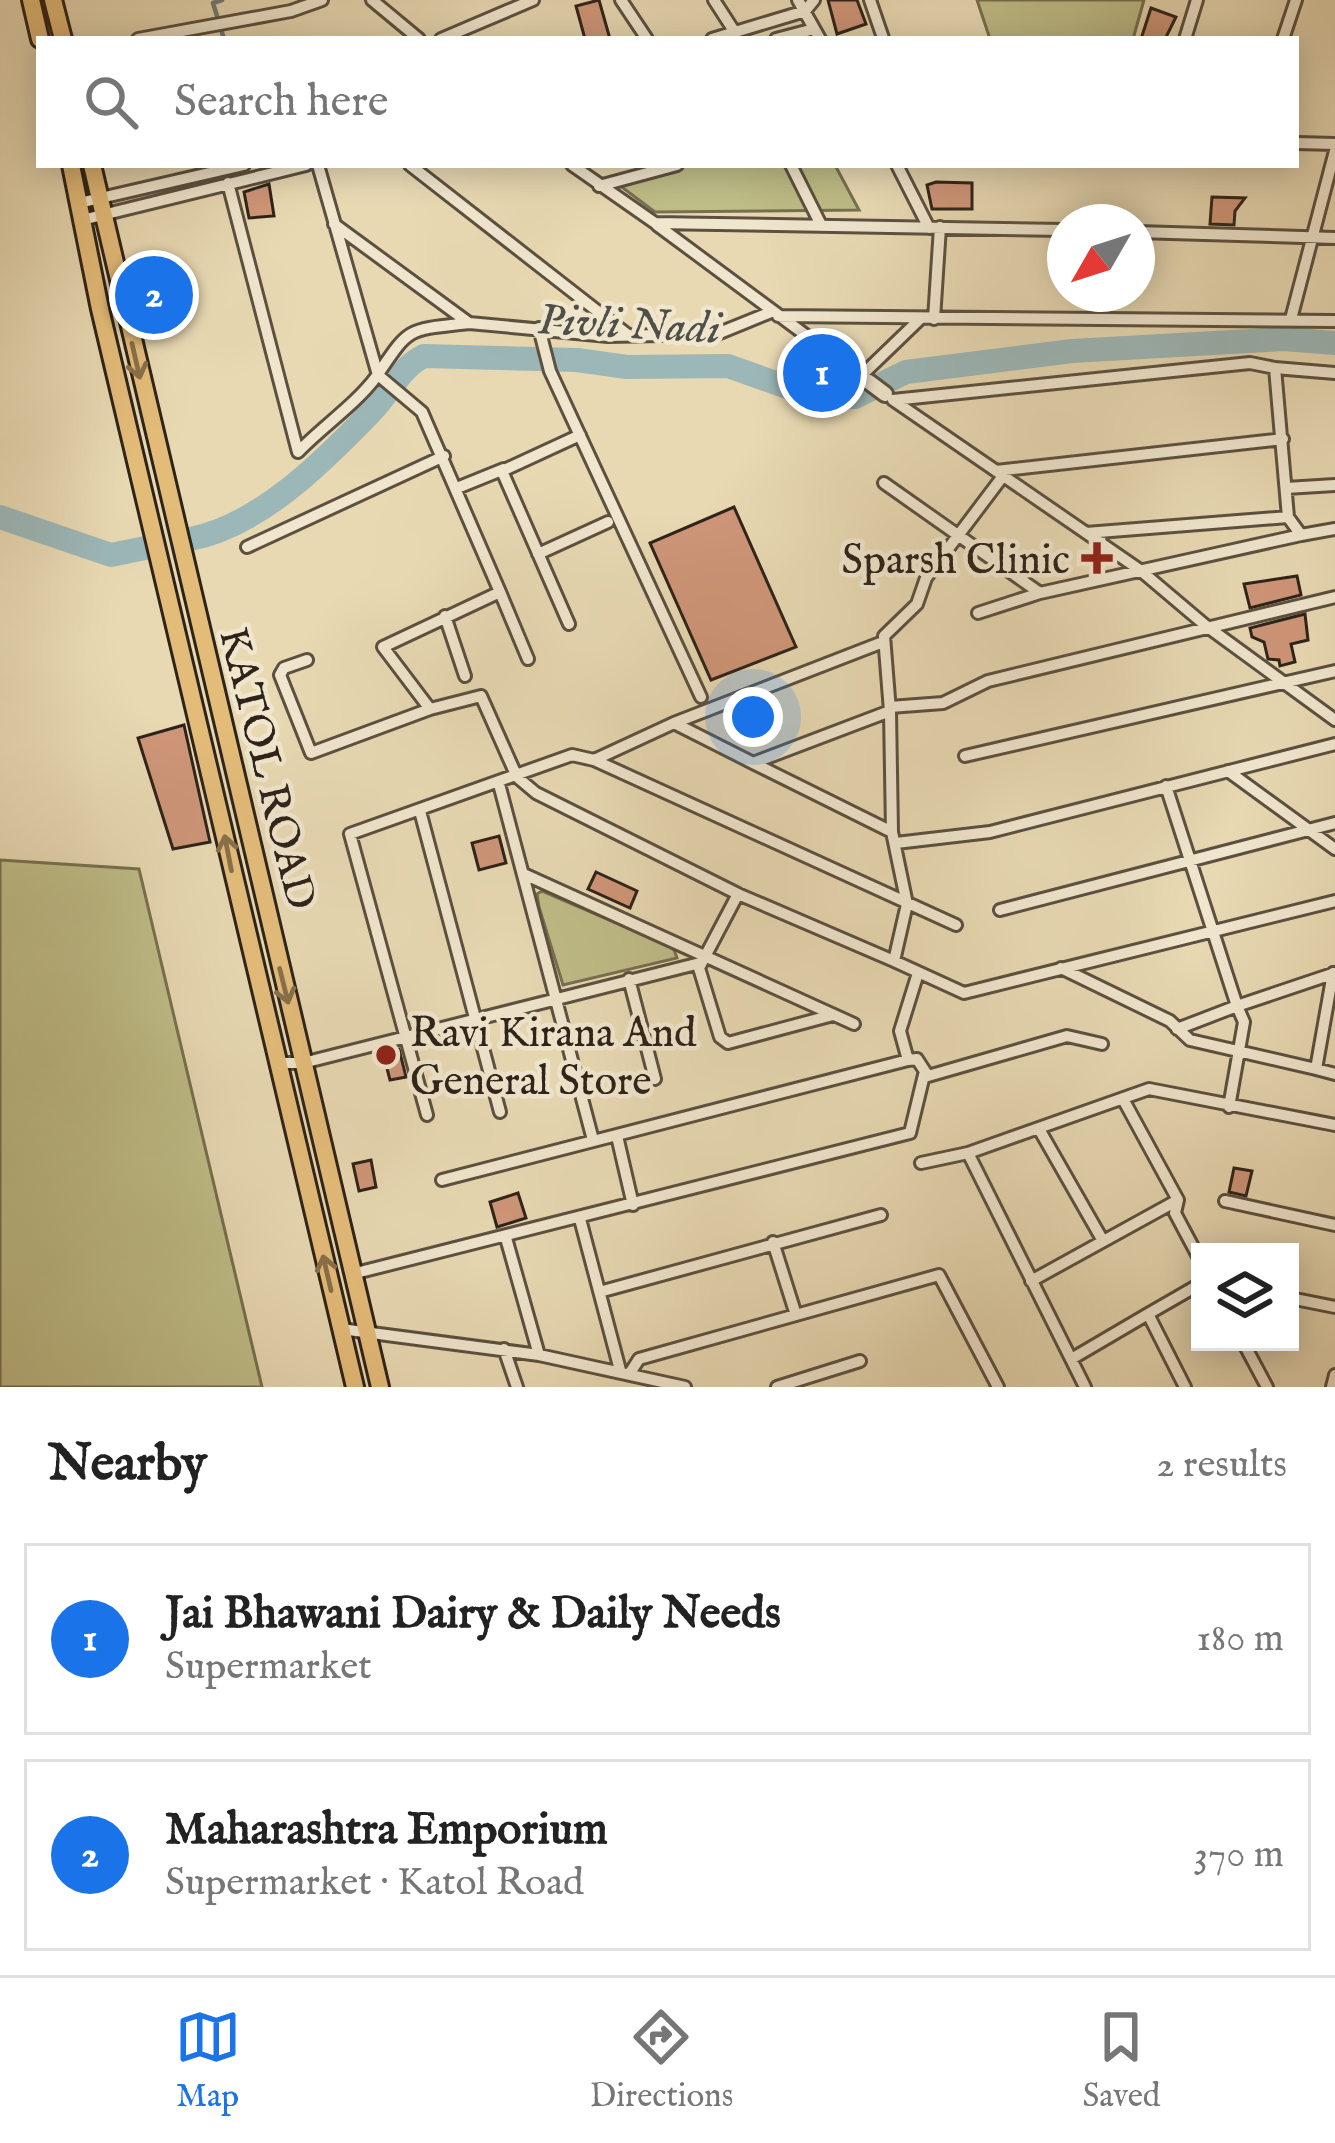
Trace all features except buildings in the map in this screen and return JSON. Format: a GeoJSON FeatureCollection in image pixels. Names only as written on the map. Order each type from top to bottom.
{"type":"FeatureCollection","features":[{"type":"Feature","properties":{"kind":"main road"},"geometry":{"type":"LineString","coordinates":[[31,0],[39,36]]}},
{"type":"Feature","properties":{"kind":"main road"},"geometry":{"type":"LineString","coordinates":[[53,0],[62,36]]}},
{"type":"Feature","properties":{"kind":"main road","name":"KATOL ROAD"},"geometry":{"type":"LineString","coordinates":[[72,168],[355,1387]]}},
{"type":"Feature","properties":{"kind":"main road","name":"KATOL ROAD"},"geometry":{"type":"LineString","coordinates":[[93,168],[380,1387]]}},
{"type":"Feature","properties":{"kind":"main road"},"geometry":{"type":"LineString","coordinates":[[177,624],[196,619]]}},
{"type":"Feature","properties":{"kind":"street"},"geometry":{"type":"LineString","coordinates":[[152,36],[291,11],[322,0]]}},
{"type":"Feature","properties":{"kind":"street"},"geometry":{"type":"LineString","coordinates":[[372,0],[415,36]]}},
{"type":"Feature","properties":{"kind":"street"},"geometry":{"type":"LineString","coordinates":[[448,36],[533,0]]}},
{"type":"Feature","properties":{"kind":"street"},"geometry":{"type":"LineString","coordinates":[[622,0],[645,36]]}},
{"type":"Feature","properties":{"kind":"street"},"geometry":{"type":"LineString","coordinates":[[714,0],[734,31]]}},
{"type":"Feature","properties":{"kind":"street"},"geometry":{"type":"LineString","coordinates":[[871,0],[882,36]]}},
{"type":"Feature","properties":{"kind":"street"},"geometry":{"type":"LineString","coordinates":[[1186,36],[1197,0]]}},
{"type":"Feature","properties":{"kind":"street"},"geometry":{"type":"LineString","coordinates":[[1284,36],[1296,0]]}},
{"type":"Feature","properties":{"kind":"street"},"geometry":{"type":"LineString","coordinates":[[720,36],[806,4],[817,34]]}},
{"type":"Feature","properties":{"kind":"street"},"geometry":{"type":"LineString","coordinates":[[1291,319],[1335,148],[1299,143]]}},
{"type":"Feature","properties":{"kind":"street"},"geometry":{"type":"LineString","coordinates":[[80,211],[232,168]]}},
{"type":"Feature","properties":{"kind":"street"},"geometry":{"type":"LineString","coordinates":[[101,206],[293,168]]}},
{"type":"Feature","properties":{"kind":"street"},"geometry":{"type":"LineString","coordinates":[[319,168],[382,378],[422,412],[528,659]]}},
{"type":"Feature","properties":{"kind":"street"},"geometry":{"type":"LineString","coordinates":[[414,168],[628,335]]}},
{"type":"Feature","properties":{"kind":"street"},"geometry":{"type":"LineString","coordinates":[[576,168],[889,397],[1140,570],[1204,625],[1335,720]]}},
{"type":"Feature","properties":{"kind":"street"},"geometry":{"type":"LineString","coordinates":[[599,186],[666,168]]}},
{"type":"Feature","properties":{"kind":"street"},"geometry":{"type":"LineString","coordinates":[[792,168],[821,225]]}},
{"type":"Feature","properties":{"kind":"street"},"geometry":{"type":"LineString","coordinates":[[865,379],[927,319],[934,227],[900,168]]}},
{"type":"Feature","properties":{"kind":"street"},"geometry":{"type":"LineString","coordinates":[[228,183],[298,452],[382,378],[395,343],[422,328],[469,323],[628,335],[717,334],[774,314],[1335,321]]}},
{"type":"Feature","properties":{"kind":"street"},"geometry":{"type":"LineString","coordinates":[[655,223],[1047,230]]}},
{"type":"Feature","properties":{"kind":"street"},"geometry":{"type":"LineString","coordinates":[[334,224],[469,323]]}},
{"type":"Feature","properties":{"kind":"street"},"geometry":{"type":"LineString","coordinates":[[1155,233],[1335,238]]}},
{"type":"Feature","properties":{"kind":"street"},"geometry":{"type":"LineString","coordinates":[[539,328],[550,371],[701,698]]}},
{"type":"Feature","properties":{"kind":"street"},"geometry":{"type":"LineString","coordinates":[[889,397],[1250,363],[1335,374]]}},
{"type":"Feature","properties":{"kind":"street"},"geometry":{"type":"LineString","coordinates":[[1276,368],[1288,517],[1301,535]]}},
{"type":"Feature","properties":{"kind":"street"},"geometry":{"type":"LineString","coordinates":[[457,488],[580,435]]}},
{"type":"Feature","properties":{"kind":"street"},"geometry":{"type":"LineString","coordinates":[[894,961],[907,904],[894,837],[886,632],[919,599],[926,578],[1000,473],[1283,439]]}},
{"type":"Feature","properties":{"kind":"street"},"geometry":{"type":"LineString","coordinates":[[247,547],[444,456]]}},
{"type":"Feature","properties":{"kind":"street"},"geometry":{"type":"LineString","coordinates":[[504,469],[502,475],[569,624]]}},
{"type":"Feature","properties":{"kind":"street"},"geometry":{"type":"LineString","coordinates":[[884,483],[1040,593]]}},
{"type":"Feature","properties":{"kind":"street"},"geometry":{"type":"LineString","coordinates":[[1286,488],[1335,485]]}},
{"type":"Feature","properties":{"kind":"street"},"geometry":{"type":"LineString","coordinates":[[1086,533],[1288,517]]}},
{"type":"Feature","properties":{"kind":"street"},"geometry":{"type":"LineString","coordinates":[[538,554],[608,522]]}},
{"type":"Feature","properties":{"kind":"street"},"geometry":{"type":"LineString","coordinates":[[978,613],[1040,593],[1335,529]]}},
{"type":"Feature","properties":{"kind":"street"},"geometry":{"type":"LineString","coordinates":[[430,709],[383,647],[500,592]]}},
{"type":"Feature","properties":{"kind":"street"},"geometry":{"type":"LineString","coordinates":[[753,763],[890,709],[956,697],[969,689],[1204,625],[1335,598]]}},
{"type":"Feature","properties":{"kind":"street"},"geometry":{"type":"LineString","coordinates":[[445,616],[465,676]]}},
{"type":"Feature","properties":{"kind":"street"},"geometry":{"type":"LineString","coordinates":[[594,760],[674,723],[884,643]]}},
{"type":"Feature","properties":{"kind":"street"},"geometry":{"type":"LineString","coordinates":[[307,660],[284,668],[280,675],[311,753],[430,709],[482,696],[517,777],[536,794],[738,894],[964,993],[1335,901]]}},
{"type":"Feature","properties":{"kind":"street"},"geometry":{"type":"LineString","coordinates":[[965,755],[1335,670]]}},
{"type":"Feature","properties":{"kind":"street"},"geometry":{"type":"LineString","coordinates":[[674,723],[894,837],[975,833],[1335,744]]}},
{"type":"Feature","properties":{"kind":"street"},"geometry":{"type":"LineString","coordinates":[[427,1115],[350,834],[572,755],[594,760],[956,925]]}},
{"type":"Feature","properties":{"kind":"street"},"geometry":{"type":"LineString","coordinates":[[1228,771],[1335,849]]}},
{"type":"Feature","properties":{"kind":"street"},"geometry":{"type":"LineString","coordinates":[[499,784],[593,1140]]}},
{"type":"Feature","properties":{"kind":"street"},"geometry":{"type":"LineString","coordinates":[[1166,786],[1209,931],[1244,1022],[1228,1107]]}},
{"type":"Feature","properties":{"kind":"street"},"geometry":{"type":"LineString","coordinates":[[420,811],[500,1112]]}},
{"type":"Feature","properties":{"kind":"street"},"geometry":{"type":"LineString","coordinates":[[1000,910],[1335,823]]}},
{"type":"Feature","properties":{"kind":"street"},"geometry":{"type":"LineString","coordinates":[[526,875],[701,959],[854,1024]]}},
{"type":"Feature","properties":{"kind":"street"},"geometry":{"type":"LineString","coordinates":[[738,894],[701,959],[716,1031],[728,1042],[833,1015]]}},
{"type":"Feature","properties":{"kind":"street"},"geometry":{"type":"LineString","coordinates":[[277,1063],[303,1063],[701,959]]}},
{"type":"Feature","properties":{"kind":"street"},"geometry":{"type":"LineString","coordinates":[[1058,967],[1170,1021],[1190,1040],[1335,1074]]}},
{"type":"Feature","properties":{"kind":"street"},"geometry":{"type":"LineString","coordinates":[[908,1060],[900,1031],[918,973]]}},
{"type":"Feature","properties":{"kind":"street"},"geometry":{"type":"LineString","coordinates":[[1177,1030],[1334,973],[1316,1069]]}},
{"type":"Feature","properties":{"kind":"street"},"geometry":{"type":"LineString","coordinates":[[629,979],[655,1079]]}},
{"type":"Feature","properties":{"kind":"street"},"geometry":{"type":"LineString","coordinates":[[924,1075],[1066,1036],[1102,1044]]}},
{"type":"Feature","properties":{"kind":"street"},"geometry":{"type":"LineString","coordinates":[[352,1274],[910,1133],[924,1075],[917,1059],[908,1060],[442,1180]]}},
{"type":"Feature","properties":{"kind":"street"},"geometry":{"type":"LineString","coordinates":[[1133,1094],[1178,1200],[1175,1213],[1191,1243]]}},
{"type":"Feature","properties":{"kind":"street"},"geometry":{"type":"LineString","coordinates":[[921,1163],[968,1153],[1133,1094],[1335,1125]]}},
{"type":"Feature","properties":{"kind":"street"},"geometry":{"type":"LineString","coordinates":[[1040,1129],[1103,1241]]}},
{"type":"Feature","properties":{"kind":"street"},"geometry":{"type":"LineString","coordinates":[[617,1136],[632,1204]]}},
{"type":"Feature","properties":{"kind":"street"},"geometry":{"type":"LineString","coordinates":[[968,1153],[1085,1387]]}},
{"type":"Feature","properties":{"kind":"street"},"geometry":{"type":"LineString","coordinates":[[1031,1281],[1178,1200]]}},
{"type":"Feature","properties":{"kind":"street"},"geometry":{"type":"LineString","coordinates":[[1225,1201],[1335,1225]]}},
{"type":"Feature","properties":{"kind":"street"},"geometry":{"type":"LineString","coordinates":[[603,1291],[881,1215]]}},
{"type":"Feature","properties":{"kind":"street"},"geometry":{"type":"LineString","coordinates":[[580,1219],[625,1372]]}},
{"type":"Feature","properties":{"kind":"street"},"geometry":{"type":"LineString","coordinates":[[506,1238],[539,1355]]}},
{"type":"Feature","properties":{"kind":"street"},"geometry":{"type":"LineString","coordinates":[[773,1242],[796,1315]]}},
{"type":"Feature","properties":{"kind":"street"},"geometry":{"type":"LineString","coordinates":[[625,1372],[639,1359],[939,1275],[998,1387]]}},
{"type":"Feature","properties":{"kind":"street"},"geometry":{"type":"LineString","coordinates":[[1073,1358],[1191,1289]]}},
{"type":"Feature","properties":{"kind":"street"},"geometry":{"type":"LineString","coordinates":[[1299,1300],[1335,1306]]}},
{"type":"Feature","properties":{"kind":"street"},"geometry":{"type":"LineString","coordinates":[[1148,1314],[1185,1387]]}},
{"type":"Feature","properties":{"kind":"street"},"geometry":{"type":"LineString","coordinates":[[341,1329],[504,1349],[680,1386]]}},
{"type":"Feature","properties":{"kind":"street"},"geometry":{"type":"LineString","coordinates":[[504,1349],[517,1387]]}},
{"type":"Feature","properties":{"kind":"street"},"geometry":{"type":"LineString","coordinates":[[1248,1351],[1267,1387]]}},
{"type":"Feature","properties":{"kind":"street"},"geometry":{"type":"LineString","coordinates":[[777,1387],[860,1361]]}},
{"type":"Feature","properties":{"kind":"street"},"geometry":{"type":"LineString","coordinates":[[1332,1387],[1335,1375]]}},
{"type":"Feature","properties":{"kind":"shaded area"},"geometry":{"type":"Polygon","coordinates":[[[977,0],[1144,0],[1134,36],[989,36],[977,0]]]}},
{"type":"Feature","properties":{"kind":"shaded area"},"geometry":{"type":"Polygon","coordinates":[[[644,168],[837,168],[859,210],[655,212],[611,179],[644,168]]]}},
{"type":"Feature","properties":{"kind":"shaded area"},"geometry":{"type":"Polygon","coordinates":[[[0,860],[139,869],[262,1387],[0,1387],[0,860]]]}},
{"type":"Feature","properties":{"kind":"shaded area"},"geometry":{"type":"Polygon","coordinates":[[[542,891],[673,947],[677,958],[563,985],[539,907],[537,894],[542,891]]]}},
{"type":"Feature","properties":{"kind":"waterway"},"geometry":{"type":"LineString","coordinates":[[222,0],[213,3],[223,36]]}},
{"type":"Feature","properties":{"kind":"waterway","name":"Pivli Nadi"},"geometry":{"type":"LineString","coordinates":[[190,539],[241,520],[290,488],[424,356],[577,360],[627,367],[728,366],[815,397],[855,397],[906,372],[1072,351],[1284,339],[1335,343]]}},
{"type":"Feature","properties":{"kind":"waterway","name":"Pivli Nadi"},"geometry":{"type":"LineString","coordinates":[[0,517],[111,555],[150,547]]}},
{"type":"Feature","properties":{"kind":"place","name":"Maharashtra Emporium"},"geometry":{"type":"Point","coordinates":[154,295]}},
{"type":"Feature","properties":{"kind":"place","name":"Jai Bhawani Dairy & Daily Needs"},"geometry":{"type":"Point","coordinates":[822,373]}},
{"type":"Feature","properties":{"kind":"place","name":"Sparsh Clinic"},"geometry":{"type":"Point","coordinates":[1097,558]}},
{"type":"Feature","properties":{"kind":"place","name":"Ravi Kirana And General Store"},"geometry":{"type":"Point","coordinates":[386,1055]}}]}
